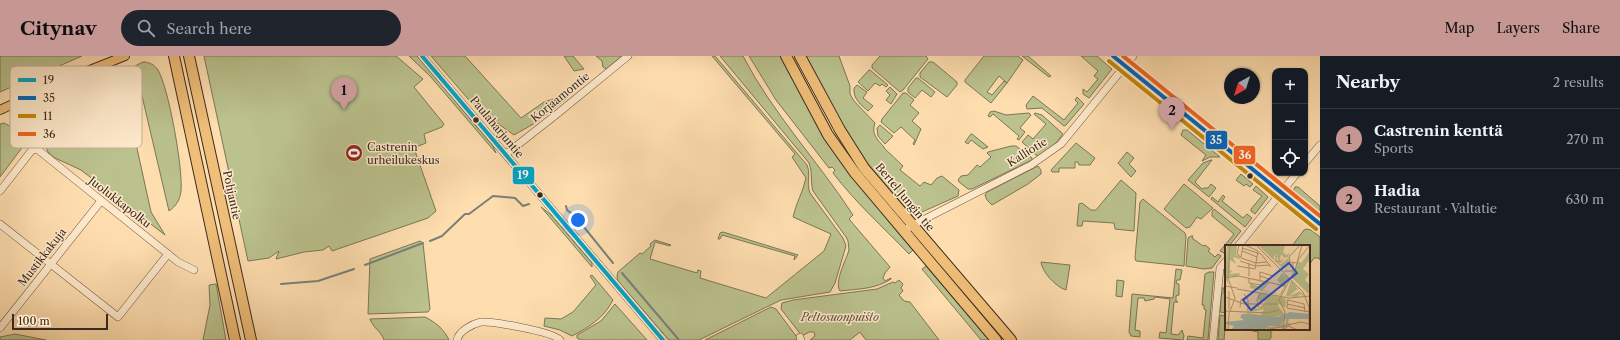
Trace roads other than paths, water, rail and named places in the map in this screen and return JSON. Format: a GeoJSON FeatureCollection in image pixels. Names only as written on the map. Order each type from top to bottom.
{"type":"FeatureCollection","features":[{"type":"Feature","properties":{"kind":"highway"},"geometry":{"type":"LineString","coordinates":[[174,56],[235,340]]}},
{"type":"Feature","properties":{"kind":"highway","name":"Pohjantie"},"geometry":{"type":"LineString","coordinates":[[189,56],[251,340]]}},
{"type":"Feature","properties":{"kind":"highway"},"geometry":{"type":"LineString","coordinates":[[786,56],[828,134],[854,173],[996,340]]}},
{"type":"Feature","properties":{"kind":"highway","name":"Bertel Jungin tie"},"geometry":{"type":"LineString","coordinates":[[800,56],[851,149],[864,168],[1011,340]]}},
{"type":"Feature","properties":{"kind":"main road"},"geometry":{"type":"LineString","coordinates":[[100,66],[125,56]]}},
{"type":"Feature","properties":{"kind":"main road"},"geometry":{"type":"LineString","coordinates":[[0,110],[10,105]]}},
{"type":"Feature","properties":{"kind":"street","name":"Paulaharjuntie"},"geometry":{"type":"LineString","coordinates":[[422,56],[663,340]]}},
{"type":"Feature","properties":{"kind":"street","name":"Korjaamontie"},"geometry":{"type":"LineString","coordinates":[[506,154],[558,114],[628,56]]}},
{"type":"Feature","properties":{"kind":"street"},"geometry":{"type":"LineString","coordinates":[[1113,56],[1320,224]]}},
{"type":"Feature","properties":{"kind":"street","name":"Kalliotie"},"geometry":{"type":"LineString","coordinates":[[903,231],[1031,165],[1061,144],[1133,56]]}},
{"type":"Feature","properties":{"kind":"street"},"geometry":{"type":"LineString","coordinates":[[1308,159],[1320,145]]}},
{"type":"Feature","properties":{"kind":"street","name":"Juolukkapolku"},"geometry":{"type":"LineString","coordinates":[[0,190],[34,149],[178,262],[194,270]]}},
{"type":"Feature","properties":{"kind":"street"},"geometry":{"type":"LineString","coordinates":[[1239,245],[1294,176]]}},
{"type":"Feature","properties":{"kind":"street","name":"Mustikkakuja"},"geometry":{"type":"LineString","coordinates":[[0,328],[101,201]]}},
{"type":"Feature","properties":{"kind":"street"},"geometry":{"type":"LineString","coordinates":[[0,224],[118,317],[168,254]]}},
{"type":"Feature","properties":{"kind":"street"},"geometry":{"type":"LineString","coordinates":[[1213,340],[1220,268],[1225,262]]}},
{"type":"Feature","properties":{"kind":"street"},"geometry":{"type":"LineString","coordinates":[[457,339],[462,333],[473,325],[481,322],[490,322],[551,334],[560,340]]}},
{"type":"Feature","properties":{"kind":"waterway"},"geometry":{"type":"LineString","coordinates":[[430,241],[442,236],[465,214],[469,214],[493,196],[515,198],[523,206],[529,204]]}},
{"type":"Feature","properties":{"kind":"waterway"},"geometry":{"type":"LineString","coordinates":[[566,206],[567,210],[575,216],[613,263]]}},
{"type":"Feature","properties":{"kind":"waterway"},"geometry":{"type":"LineString","coordinates":[[365,265],[423,243]]}},
{"type":"Feature","properties":{"kind":"waterway"},"geometry":{"type":"LineString","coordinates":[[281,284],[318,281],[354,269]]}},
{"type":"Feature","properties":{"kind":"waterway"},"geometry":{"type":"LineString","coordinates":[[622,273],[679,340]]}},
{"type":"Feature","properties":{"kind":"place","name":"Castrenin kenttä"},"geometry":{"type":"Point","coordinates":[344,110]}},
{"type":"Feature","properties":{"kind":"place","name":"Hadia"},"geometry":{"type":"Point","coordinates":[1172,130]}},
{"type":"Feature","properties":{"kind":"place","name":"Castrenin urheilukeskus"},"geometry":{"type":"Point","coordinates":[354,153]}},
{"type":"Feature","properties":{"kind":"park label","name":"Peltosuonpuisto"},"geometry":{"type":"Point","coordinates":[840,317]}}]}
